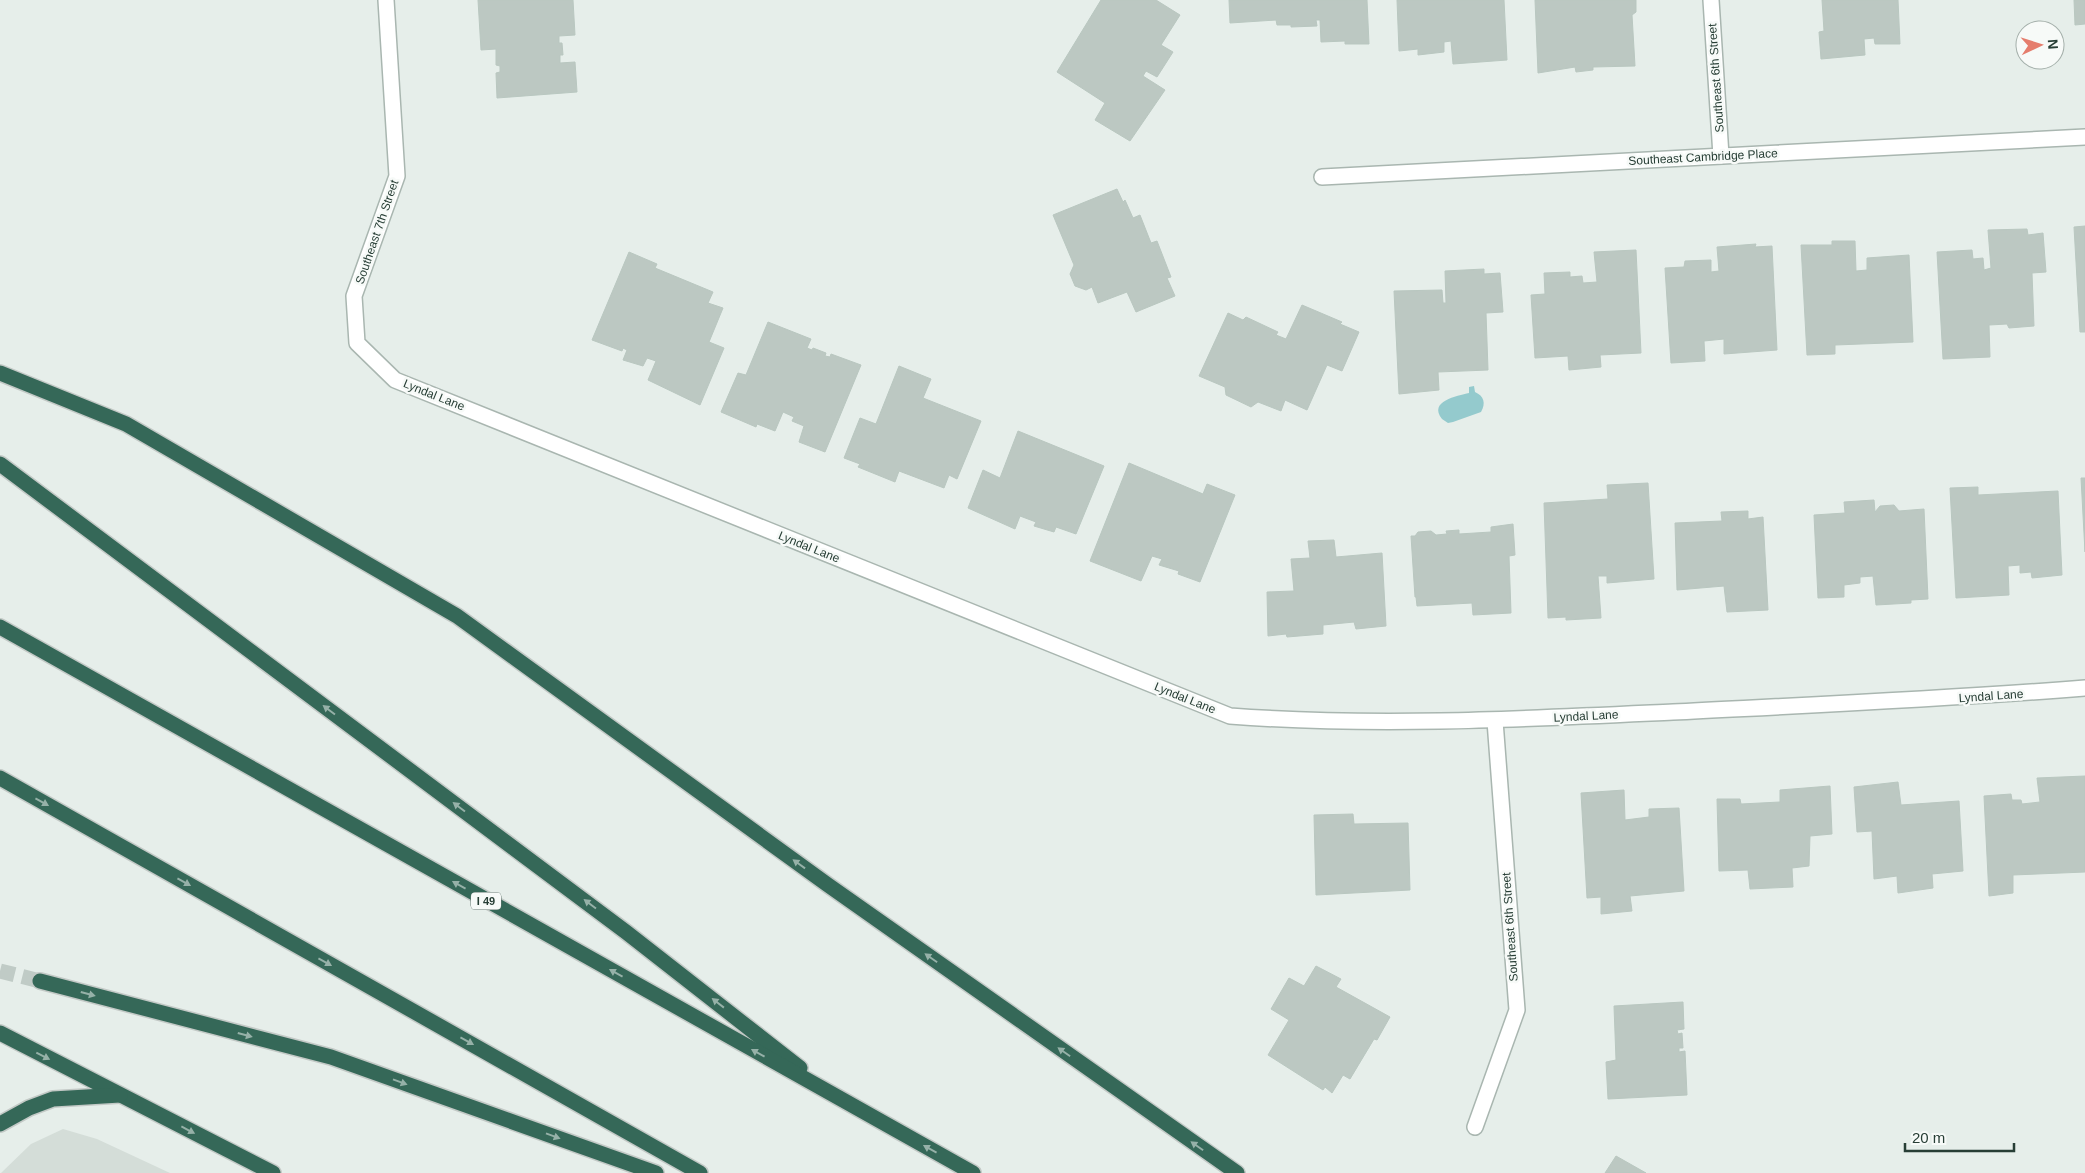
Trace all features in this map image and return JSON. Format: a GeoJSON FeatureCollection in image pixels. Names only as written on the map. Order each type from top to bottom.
{"type":"FeatureCollection","features":[{"type":"Feature","properties":{"kind":"highway"},"geometry":{"type":"LineString","coordinates":[[0,373],[126,424],[457,616],[820,879],[1237,1173]]}},
{"type":"Feature","properties":{"kind":"highway"},"geometry":{"type":"LineString","coordinates":[[0,464],[626,932],[839,1098]]}},
{"type":"Feature","properties":{"kind":"highway","name":"I 49"},"geometry":{"type":"LineString","coordinates":[[0,627],[973,1173]]}},
{"type":"Feature","properties":{"kind":"highway"},"geometry":{"type":"LineString","coordinates":[[0,778],[700,1173]]}},
{"type":"Feature","properties":{"kind":"highway"},"geometry":{"type":"LineString","coordinates":[[40,981],[331,1058],[656,1173]]}},
{"type":"Feature","properties":{"kind":"highway"},"geometry":{"type":"LineString","coordinates":[[0,1033],[273,1173]]}},
{"type":"Feature","properties":{"kind":"highway"},"geometry":{"type":"LineString","coordinates":[[0,1124],[29,1108],[53,1099],[120,1095]]}},
{"type":"Feature","properties":{"kind":"street","name":"Southeast 7th Street"},"geometry":{"type":"LineString","coordinates":[[356,344],[354,296],[397,176],[386,0]]}},
{"type":"Feature","properties":{"kind":"street","name":"Southeast 6th Street"},"geometry":{"type":"LineString","coordinates":[[1711,0],[1721,156]]}},
{"type":"Feature","properties":{"kind":"street","name":"Southeast Cambridge Place"},"geometry":{"type":"LineString","coordinates":[[1322,177],[2085,137]]}},
{"type":"Feature","properties":{"kind":"street","name":"Lyndal Lane"},"geometry":{"type":"LineString","coordinates":[[356,344],[395,380],[1230,716],[1299,721],[1495,720],[1974,697],[2085,688]]}},
{"type":"Feature","properties":{"kind":"street","name":"Southeast 6th Street"},"geometry":{"type":"LineString","coordinates":[[1475,1127],[1517,1010],[1495,720]]}},
{"type":"Feature","properties":{"kind":"shaded area"},"geometry":{"type":"Polygon","coordinates":[[[63,1129],[97,1139],[170,1173],[1,1173],[31,1144],[63,1129]]]}},
{"type":"Feature","properties":{"kind":"water"},"geometry":{"type":"Polygon","coordinates":[[[1474,386],[1475,392],[1483,400],[1481,412],[1448,423],[1442,419],[1439,413],[1441,404],[1451,398],[1469,393],[1469,387],[1474,386]]]}},
{"type":"Feature","properties":{"kind":"building"},"geometry":{"type":"Polygon","coordinates":[[[478,0],[573,0],[575,35],[559,36],[559,43],[562,43],[563,55],[560,55],[560,63],[575,62],[577,92],[497,98],[496,73],[500,72],[500,66],[496,65],[496,49],[481,50],[478,0]]]}},
{"type":"Feature","properties":{"kind":"building"},"geometry":{"type":"Polygon","coordinates":[[[1101,0],[1156,0],[1180,15],[1161,45],[1173,52],[1157,77],[1146,71],[1143,76],[1165,90],[1130,141],[1095,120],[1105,103],[1057,72],[1101,0]]]}},
{"type":"Feature","properties":{"kind":"building"},"geometry":{"type":"Polygon","coordinates":[[[1229,0],[1367,0],[1369,44],[1345,44],[1345,41],[1321,42],[1320,20],[1316,20],[1317,26],[1291,27],[1291,25],[1277,25],[1276,20],[1230,23],[1229,0]]]}},
{"type":"Feature","properties":{"kind":"building"},"geometry":{"type":"Polygon","coordinates":[[[1397,0],[1504,0],[1507,60],[1453,64],[1451,41],[1444,42],[1444,52],[1418,55],[1418,49],[1399,51],[1397,0]]]}},
{"type":"Feature","properties":{"kind":"building"},"geometry":{"type":"Polygon","coordinates":[[[1535,0],[1636,0],[1636,12],[1632,15],[1635,66],[1593,67],[1593,70],[1576,72],[1575,67],[1538,73],[1535,0]]]}},
{"type":"Feature","properties":{"kind":"building"},"geometry":{"type":"Polygon","coordinates":[[[1822,0],[1898,0],[1900,44],[1875,44],[1874,38],[1864,39],[1865,55],[1821,59],[1819,32],[1824,31],[1822,0]]]}},
{"type":"Feature","properties":{"kind":"building"},"geometry":{"type":"Polygon","coordinates":[[[2074,0],[2085,0],[2085,24],[2075,25],[2074,0]]]}},
{"type":"Feature","properties":{"kind":"building"},"geometry":{"type":"Polygon","coordinates":[[[1117,189],[1123,202],[1125,200],[1133,218],[1140,215],[1151,243],[1157,241],[1171,277],[1167,278],[1175,296],[1136,312],[1127,292],[1098,303],[1092,287],[1086,290],[1075,286],[1070,274],[1074,265],[1053,215],[1117,189]]]}},
{"type":"Feature","properties":{"kind":"building"},"geometry":{"type":"Polygon","coordinates":[[[2085,226],[2085,332],[2080,332],[2074,227],[2085,226]]]}},
{"type":"Feature","properties":{"kind":"building"},"geometry":{"type":"Polygon","coordinates":[[[2027,229],[2028,235],[2043,233],[2046,272],[2032,273],[2034,326],[2009,328],[2007,324],[1989,325],[1990,357],[1943,359],[1937,252],[1972,250],[1973,259],[1983,258],[1984,270],[1991,268],[1988,230],[2027,229]]]}},
{"type":"Feature","properties":{"kind":"building"},"geometry":{"type":"Polygon","coordinates":[[[1832,241],[1855,241],[1856,271],[1867,270],[1867,258],[1909,255],[1913,342],[1835,345],[1835,354],[1807,355],[1801,245],[1832,245],[1832,241]]]}},
{"type":"Feature","properties":{"kind":"building"},"geometry":{"type":"Polygon","coordinates":[[[1756,244],[1755,247],[1772,246],[1777,350],[1724,354],[1724,339],[1704,341],[1705,361],[1671,363],[1665,268],[1684,267],[1685,261],[1711,260],[1711,272],[1719,271],[1717,247],[1756,244]]]}},
{"type":"Feature","properties":{"kind":"building"},"geometry":{"type":"Polygon","coordinates":[[[1636,250],[1641,353],[1600,355],[1601,367],[1569,370],[1568,356],[1535,358],[1531,295],[1545,294],[1544,273],[1570,272],[1570,277],[1582,276],[1583,283],[1597,282],[1594,252],[1636,250]]]}},
{"type":"Feature","properties":{"kind":"building"},"geometry":{"type":"Polygon","coordinates":[[[629,252],[657,264],[655,268],[713,292],[708,303],[723,308],[709,342],[724,348],[700,405],[648,380],[656,361],[647,358],[643,366],[623,360],[627,350],[623,348],[622,351],[592,340],[629,252]]]}},
{"type":"Feature","properties":{"kind":"building"},"geometry":{"type":"Polygon","coordinates":[[[1484,269],[1484,274],[1500,273],[1503,312],[1486,313],[1488,370],[1438,372],[1439,390],[1399,394],[1394,291],[1442,290],[1443,303],[1446,303],[1445,271],[1484,269]]]}},
{"type":"Feature","properties":{"kind":"building"},"geometry":{"type":"Polygon","coordinates":[[[1302,305],[1342,322],[1340,324],[1359,332],[1342,371],[1327,365],[1307,410],[1285,400],[1281,411],[1258,402],[1251,407],[1226,395],[1225,387],[1199,376],[1228,313],[1243,320],[1246,317],[1278,332],[1276,335],[1286,339],[1302,305]]]}},
{"type":"Feature","properties":{"kind":"building"},"geometry":{"type":"Polygon","coordinates":[[[768,322],[811,339],[807,348],[812,350],[813,348],[826,353],[825,356],[830,357],[831,354],[861,365],[825,452],[799,442],[804,426],[792,421],[794,417],[783,412],[775,431],[757,424],[756,427],[721,412],[738,373],[746,375],[768,322]]]}},
{"type":"Feature","properties":{"kind":"building"},"geometry":{"type":"Polygon","coordinates":[[[899,366],[931,379],[923,398],[981,421],[957,479],[949,475],[944,488],[899,471],[895,482],[858,467],[860,464],[844,458],[860,418],[876,424],[899,366]]]}},
{"type":"Feature","properties":{"kind":"building"},"geometry":{"type":"Polygon","coordinates":[[[1018,431],[1104,466],[1076,534],[1056,527],[1054,532],[1034,526],[1036,522],[1020,516],[1015,529],[968,508],[983,470],[1000,478],[1018,431]]]}},
{"type":"Feature","properties":{"kind":"building"},"geometry":{"type":"Polygon","coordinates":[[[1129,463],[1203,494],[1207,484],[1235,495],[1200,582],[1178,574],[1179,571],[1159,565],[1162,559],[1152,556],[1141,581],[1090,561],[1129,463]]]}},
{"type":"Feature","properties":{"kind":"building"},"geometry":{"type":"Polygon","coordinates":[[[2081,478],[2085,478],[2085,552],[2081,478]]]}},
{"type":"Feature","properties":{"kind":"building"},"geometry":{"type":"Polygon","coordinates":[[[1648,483],[1654,579],[1607,583],[1607,576],[1598,576],[1601,618],[1566,620],[1566,617],[1548,618],[1544,503],[1608,499],[1607,485],[1648,483]]]}},
{"type":"Feature","properties":{"kind":"building"},"geometry":{"type":"Polygon","coordinates":[[[1978,487],[1978,495],[2058,491],[2062,575],[2032,578],[2031,572],[2020,573],[2020,565],[2008,566],[2009,595],[1956,598],[1950,488],[1978,487]]]}},
{"type":"Feature","properties":{"kind":"building"},"geometry":{"type":"Polygon","coordinates":[[[1874,500],[1875,512],[1880,506],[1894,505],[1899,511],[1924,509],[1928,599],[1911,600],[1911,603],[1876,605],[1873,576],[1860,577],[1860,583],[1844,585],[1844,597],[1818,598],[1814,515],[1845,513],[1844,502],[1874,500]]]}},
{"type":"Feature","properties":{"kind":"building"},"geometry":{"type":"Polygon","coordinates":[[[1748,511],[1748,519],[1763,517],[1768,610],[1727,612],[1724,586],[1677,590],[1675,523],[1722,521],[1721,512],[1748,511]]]}},
{"type":"Feature","properties":{"kind":"building"},"geometry":{"type":"Polygon","coordinates":[[[1513,524],[1515,555],[1509,556],[1511,613],[1473,615],[1472,603],[1417,606],[1411,536],[1415,536],[1418,532],[1431,531],[1436,535],[1447,534],[1446,531],[1459,530],[1459,534],[1491,532],[1491,527],[1513,524]]]}},
{"type":"Feature","properties":{"kind":"building"},"geometry":{"type":"Polygon","coordinates":[[[1334,540],[1336,557],[1382,553],[1386,626],[1356,629],[1354,622],[1323,625],[1323,634],[1287,637],[1286,634],[1268,636],[1267,592],[1294,591],[1291,559],[1310,558],[1308,541],[1334,540]]]}},
{"type":"Feature","properties":{"kind":"building"},"geometry":{"type":"Polygon","coordinates":[[[2085,776],[2085,872],[2013,875],[2013,893],[1989,896],[1984,796],[2011,794],[2012,800],[2021,800],[2022,804],[2040,802],[2037,778],[2085,776]]]}},
{"type":"Feature","properties":{"kind":"building"},"geometry":{"type":"Polygon","coordinates":[[[1898,782],[1901,805],[1959,801],[1963,871],[1932,874],[1933,888],[1898,893],[1897,876],[1874,879],[1872,831],[1857,832],[1854,787],[1898,782]]]}},
{"type":"Feature","properties":{"kind":"building"},"geometry":{"type":"Polygon","coordinates":[[[1830,786],[1832,834],[1810,836],[1809,866],[1792,868],[1793,887],[1750,889],[1748,870],[1719,871],[1717,799],[1740,799],[1741,804],[1780,802],[1780,790],[1830,786]]]}},
{"type":"Feature","properties":{"kind":"building"},"geometry":{"type":"Polygon","coordinates":[[[1624,790],[1625,820],[1649,817],[1649,809],[1679,808],[1684,891],[1630,896],[1632,911],[1601,914],[1601,897],[1587,898],[1581,793],[1624,790]]]}},
{"type":"Feature","properties":{"kind":"building"},"geometry":{"type":"Polygon","coordinates":[[[1353,814],[1354,824],[1408,823],[1410,890],[1316,895],[1314,815],[1353,814]]]}},
{"type":"Feature","properties":{"kind":"building"},"geometry":{"type":"Polygon","coordinates":[[[1316,966],[1341,979],[1336,987],[1390,1017],[1377,1040],[1374,1039],[1350,1079],[1343,1075],[1332,1093],[1325,1087],[1323,1090],[1268,1055],[1289,1020],[1271,1009],[1289,978],[1304,986],[1316,966]]]}},
{"type":"Feature","properties":{"kind":"building"},"geometry":{"type":"Polygon","coordinates":[[[1683,1002],[1684,1029],[1677,1030],[1678,1034],[1682,1033],[1683,1048],[1679,1048],[1679,1052],[1685,1051],[1687,1095],[1608,1099],[1606,1062],[1616,1060],[1614,1006],[1683,1002]]]}},
{"type":"Feature","properties":{"kind":"building"},"geometry":{"type":"Polygon","coordinates":[[[1616,1156],[1646,1173],[1605,1173],[1616,1156]]]}},
{"type":"Feature","properties":{"kind":"tunnel"},"geometry":{"type":"LineString","coordinates":[[0,971],[40,981]]}}]}
